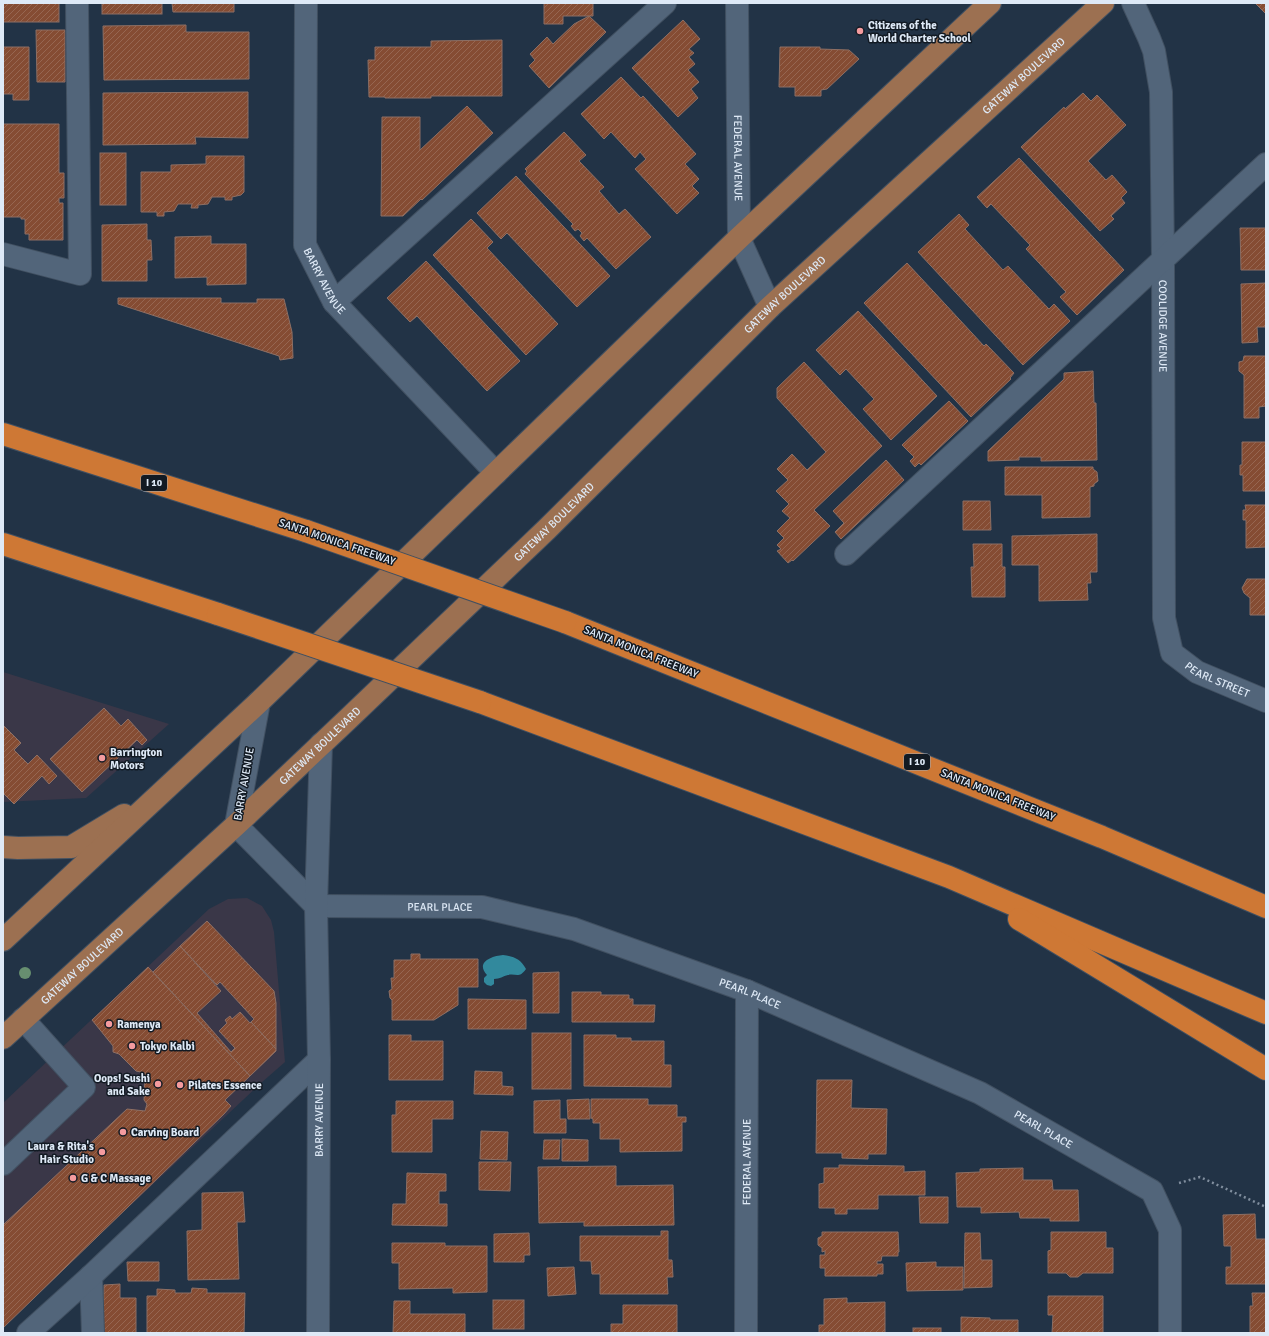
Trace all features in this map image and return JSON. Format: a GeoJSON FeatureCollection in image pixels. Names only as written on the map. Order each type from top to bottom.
{"type":"FeatureCollection","features":[{"type":"Feature","properties":{"kind":"highway","name":"SANTA MONICA FREEWAY"},"geometry":{"type":"LineString","coordinates":[[3,434],[306,531],[565,622],[1102,837],[1266,907]]}},
{"type":"Feature","properties":{"kind":"highway"},"geometry":{"type":"LineString","coordinates":[[3,544],[480,702],[949,877],[1266,1013]]}},
{"type":"Feature","properties":{"kind":"highway"},"geometry":{"type":"LineString","coordinates":[[949,877],[1266,1068]]}},
{"type":"Feature","properties":{"kind":"main road"},"geometry":{"type":"LineString","coordinates":[[3,940],[259,702],[739,238],[990,3]]}},
{"type":"Feature","properties":{"kind":"main road","name":"GATEWAY BOULEVARD"},"geometry":{"type":"LineString","coordinates":[[3,1038],[236,825],[321,744],[547,528],[770,307],[1103,3]]}},
{"type":"Feature","properties":{"kind":"main road"},"geometry":{"type":"LineString","coordinates":[[3,847],[71,847],[161,793]]}},
{"type":"Feature","properties":{"kind":"street"},"geometry":{"type":"LineString","coordinates":[[3,254],[80,274],[77,3]]}},
{"type":"Feature","properties":{"kind":"street","name":"BARRY AVENUE"},"geometry":{"type":"LineString","coordinates":[[306,3],[305,245],[334,302],[496,473]]}},
{"type":"Feature","properties":{"kind":"street"},"geometry":{"type":"LineString","coordinates":[[334,302],[665,3]]}},
{"type":"Feature","properties":{"kind":"street","name":"FEDERAL AVENUE"},"geometry":{"type":"LineString","coordinates":[[737,3],[739,238],[770,307]]}},
{"type":"Feature","properties":{"kind":"street","name":"COOLIDGE AVENUE"},"geometry":{"type":"LineString","coordinates":[[1133,3],[1154,52],[1160,92],[1163,260],[1164,618],[1172,653]]}},
{"type":"Feature","properties":{"kind":"street"},"geometry":{"type":"LineString","coordinates":[[846,554],[1266,164]]}},
{"type":"Feature","properties":{"kind":"street","name":"PEARL STREET"},"geometry":{"type":"LineString","coordinates":[[1172,653],[1197,672],[1266,701]]}},
{"type":"Feature","properties":{"kind":"street","name":"BARRY AVENUE"},"geometry":{"type":"LineString","coordinates":[[259,702],[236,825],[316,906]]}},
{"type":"Feature","properties":{"kind":"street","name":"BARRY AVENUE"},"geometry":{"type":"LineString","coordinates":[[318,1333],[318,1060],[316,906],[321,744]]}},
{"type":"Feature","properties":{"kind":"street","name":"PEARL PLACE"},"geometry":{"type":"LineString","coordinates":[[316,906],[482,907],[574,929],[747,991],[980,1093],[1152,1191]]}},
{"type":"Feature","properties":{"kind":"street","name":"FEDERAL AVENUE"},"geometry":{"type":"LineString","coordinates":[[746,1333],[747,991]]}},
{"type":"Feature","properties":{"kind":"street"},"geometry":{"type":"LineString","coordinates":[[3,1164],[84,1087],[23,1019]]}},
{"type":"Feature","properties":{"kind":"street"},"geometry":{"type":"LineString","coordinates":[[28,1333],[91,1276],[318,1060]]}},
{"type":"Feature","properties":{"kind":"street"},"geometry":{"type":"LineString","coordinates":[[1152,1191],[1170,1230],[1170,1333]]}},
{"type":"Feature","properties":{"kind":"street"},"geometry":{"type":"LineString","coordinates":[[91,1276],[93,1333]]}},
{"type":"Feature","properties":{"kind":"path"},"geometry":{"type":"LineString","coordinates":[[1152,1191],[1200,1177],[1266,1207]]}},
{"type":"Feature","properties":{"kind":"shaded area"},"geometry":{"type":"Polygon","coordinates":[[[3,672],[169,724],[86,798],[3,802],[3,672]]]}},
{"type":"Feature","properties":{"kind":"shaded area"},"geometry":{"type":"Polygon","coordinates":[[[247,898],[262,906],[271,920],[274,932],[285,1062],[3,1325],[3,1103],[209,909],[228,899],[247,898]]]}},
{"type":"Feature","properties":{"kind":"water"},"geometry":{"type":"Polygon","coordinates":[[[503,955],[516,959],[522,963],[526,969],[519,975],[508,975],[494,979],[494,984],[491,986],[487,985],[484,982],[484,978],[487,975],[483,967],[484,963],[490,958],[503,955]]]}},
{"type":"Feature","properties":{"kind":"building"},"geometry":{"type":"Polygon","coordinates":[[[3,3],[59,3],[59,22],[3,22],[3,3]]]}},
{"type":"Feature","properties":{"kind":"building"},"geometry":{"type":"Polygon","coordinates":[[[102,3],[162,3],[162,14],[102,14],[102,3]]]}},
{"type":"Feature","properties":{"kind":"building"},"geometry":{"type":"Polygon","coordinates":[[[172,3],[234,3],[234,12],[173,12],[172,3]]]}},
{"type":"Feature","properties":{"kind":"building"},"geometry":{"type":"Polygon","coordinates":[[[544,3],[593,3],[593,16],[563,16],[563,24],[544,24],[544,3]]]}},
{"type":"Feature","properties":{"kind":"building"},"geometry":{"type":"Polygon","coordinates":[[[1255,3],[1266,3],[1266,14],[1255,3]]]}},
{"type":"Feature","properties":{"kind":"building"},"geometry":{"type":"Polygon","coordinates":[[[589,16],[606,32],[549,88],[529,66],[535,60],[530,54],[547,37],[553,44],[574,24],[589,16]]]}},
{"type":"Feature","properties":{"kind":"building"},"geometry":{"type":"Polygon","coordinates":[[[683,20],[700,39],[689,49],[694,53],[689,57],[695,64],[688,70],[699,82],[691,89],[698,98],[678,117],[632,68],[683,20]]]}},
{"type":"Feature","properties":{"kind":"building"},"geometry":{"type":"Polygon","coordinates":[[[186,25],[186,32],[249,32],[249,79],[104,80],[103,26],[186,25]]]}},
{"type":"Feature","properties":{"kind":"building"},"geometry":{"type":"Polygon","coordinates":[[[36,30],[65,30],[65,82],[37,82],[36,30]]]}},
{"type":"Feature","properties":{"kind":"building"},"geometry":{"type":"Polygon","coordinates":[[[502,40],[502,96],[431,96],[431,98],[369,97],[368,60],[375,60],[375,47],[431,47],[431,41],[502,40]]]}},
{"type":"Feature","properties":{"kind":"building"},"geometry":{"type":"Polygon","coordinates":[[[3,47],[29,47],[29,100],[13,100],[13,94],[3,94],[3,47]]]}},
{"type":"Feature","properties":{"kind":"building"},"geometry":{"type":"Polygon","coordinates":[[[780,47],[820,47],[820,49],[849,50],[859,59],[827,89],[821,90],[821,96],[795,96],[795,87],[779,87],[780,47]]]}},
{"type":"Feature","properties":{"kind":"building"},"geometry":{"type":"Polygon","coordinates":[[[621,77],[641,98],[643,96],[696,154],[685,164],[699,179],[692,186],[699,193],[677,214],[635,169],[646,159],[640,152],[635,158],[611,132],[604,139],[581,114],[621,77]]]}},
{"type":"Feature","properties":{"kind":"building"},"geometry":{"type":"Polygon","coordinates":[[[248,92],[248,138],[195,137],[196,144],[103,145],[103,93],[248,92]]]}},
{"type":"Feature","properties":{"kind":"building"},"geometry":{"type":"Polygon","coordinates":[[[1083,93],[1091,101],[1097,95],[1126,125],[1088,161],[1106,180],[1112,175],[1127,192],[1121,198],[1125,203],[1111,216],[1114,219],[1100,231],[1021,147],[1064,107],[1065,109],[1083,93]]]}},
{"type":"Feature","properties":{"kind":"building"},"geometry":{"type":"Polygon","coordinates":[[[467,106],[493,133],[403,216],[381,216],[382,117],[420,117],[420,150],[467,106]]]}},
{"type":"Feature","properties":{"kind":"building"},"geometry":{"type":"Polygon","coordinates":[[[3,124],[59,124],[59,173],[64,173],[64,198],[59,198],[59,203],[63,203],[63,240],[29,240],[29,234],[25,234],[25,219],[21,219],[21,217],[3,217],[3,124]]]}},
{"type":"Feature","properties":{"kind":"building"},"geometry":{"type":"Polygon","coordinates":[[[564,132],[586,155],[579,161],[604,187],[599,191],[619,214],[625,209],[651,237],[616,269],[587,238],[584,241],[580,236],[582,233],[578,229],[575,231],[571,226],[573,224],[525,174],[527,171],[525,169],[564,132]]]}},
{"type":"Feature","properties":{"kind":"building"},"geometry":{"type":"Polygon","coordinates":[[[100,153],[126,153],[126,205],[100,205],[100,153]]]}},
{"type":"Feature","properties":{"kind":"building"},"geometry":{"type":"Polygon","coordinates":[[[206,156],[244,156],[244,192],[241,195],[232,197],[232,200],[225,200],[225,197],[212,197],[208,204],[198,205],[198,208],[191,208],[192,204],[178,204],[174,211],[164,212],[164,216],[157,216],[157,212],[141,212],[141,172],[171,172],[171,165],[206,164],[206,156]]]}},
{"type":"Feature","properties":{"kind":"building"},"geometry":{"type":"Polygon","coordinates":[[[1019,158],[1124,270],[1077,315],[1060,297],[1066,292],[1026,249],[1030,245],[991,204],[987,208],[977,197],[1019,158]]]}},
{"type":"Feature","properties":{"kind":"building"},"geometry":{"type":"Polygon","coordinates":[[[516,176],[610,276],[577,307],[507,233],[501,239],[477,213],[516,176]]]}},
{"type":"Feature","properties":{"kind":"building"},"geometry":{"type":"Polygon","coordinates":[[[959,214],[969,225],[965,229],[1003,270],[1008,266],[1049,309],[1054,304],[1070,321],[1023,365],[918,252],[959,214]]]}},
{"type":"Feature","properties":{"kind":"building"},"geometry":{"type":"Polygon","coordinates":[[[471,219],[493,242],[487,248],[558,324],[526,355],[433,255],[471,219]]]}},
{"type":"Feature","properties":{"kind":"building"},"geometry":{"type":"Polygon","coordinates":[[[147,224],[147,240],[151,240],[152,260],[147,260],[147,281],[102,281],[102,225],[147,224]]]}},
{"type":"Feature","properties":{"kind":"building"},"geometry":{"type":"Polygon","coordinates":[[[1240,228],[1266,228],[1266,270],[1241,270],[1240,228]]]}},
{"type":"Feature","properties":{"kind":"building"},"geometry":{"type":"Polygon","coordinates":[[[211,236],[211,244],[246,244],[246,284],[207,285],[207,277],[175,278],[175,237],[211,236]]]}},
{"type":"Feature","properties":{"kind":"building"},"geometry":{"type":"Polygon","coordinates":[[[426,261],[520,361],[487,391],[417,316],[410,322],[387,298],[426,261]]]}},
{"type":"Feature","properties":{"kind":"building"},"geometry":{"type":"Polygon","coordinates":[[[907,263],[984,346],[986,344],[1014,373],[1010,378],[1011,379],[971,417],[864,303],[907,263]]]}},
{"type":"Feature","properties":{"kind":"building"},"geometry":{"type":"Polygon","coordinates":[[[1266,283],[1266,327],[1257,327],[1258,342],[1242,343],[1241,284],[1266,283]]]}},
{"type":"Feature","properties":{"kind":"building"},"geometry":{"type":"Polygon","coordinates":[[[118,298],[221,298],[221,303],[257,303],[257,299],[284,299],[292,332],[293,358],[280,360],[279,356],[118,304],[118,298]]]}},
{"type":"Feature","properties":{"kind":"building"},"geometry":{"type":"Polygon","coordinates":[[[858,311],[937,396],[891,440],[863,409],[874,399],[846,369],[840,375],[816,350],[858,311]]]}},
{"type":"Feature","properties":{"kind":"building"},"geometry":{"type":"Polygon","coordinates":[[[1244,356],[1266,356],[1266,406],[1259,407],[1259,418],[1244,418],[1244,375],[1239,371],[1239,362],[1243,361],[1244,356]]]}},
{"type":"Feature","properties":{"kind":"building"},"geometry":{"type":"Polygon","coordinates":[[[804,362],[882,446],[814,510],[830,526],[793,561],[792,560],[788,563],[777,551],[781,549],[777,545],[784,538],[777,531],[790,518],[782,511],[789,504],[776,491],[788,480],[777,469],[792,454],[807,470],[826,452],[777,398],[777,388],[804,362]]]}},
{"type":"Feature","properties":{"kind":"building"},"geometry":{"type":"Polygon","coordinates":[[[1093,371],[1094,403],[1096,403],[1097,460],[1041,461],[1041,457],[1019,457],[1019,460],[988,461],[988,451],[1064,379],[1064,373],[1093,371]]]}},
{"type":"Feature","properties":{"kind":"building"},"geometry":{"type":"Polygon","coordinates":[[[949,401],[968,421],[921,465],[919,463],[915,467],[910,461],[914,457],[902,445],[949,401]]]}},
{"type":"Feature","properties":{"kind":"building"},"geometry":{"type":"Polygon","coordinates":[[[1242,442],[1266,442],[1266,491],[1243,491],[1243,475],[1240,475],[1240,465],[1242,465],[1242,442]]]}},
{"type":"Feature","properties":{"kind":"building"},"geometry":{"type":"Polygon","coordinates":[[[886,460],[904,480],[841,539],[835,532],[844,523],[833,511],[886,460]]]}},
{"type":"Feature","properties":{"kind":"building"},"geometry":{"type":"Polygon","coordinates":[[[1005,467],[1093,467],[1093,469],[1097,472],[1098,481],[1094,484],[1094,486],[1090,487],[1090,517],[1042,518],[1042,495],[1005,495],[1005,467]]]}},
{"type":"Feature","properties":{"kind":"building"},"geometry":{"type":"Polygon","coordinates":[[[963,501],[990,501],[991,530],[963,530],[963,501]]]}},
{"type":"Feature","properties":{"kind":"building"},"geometry":{"type":"Polygon","coordinates":[[[1245,505],[1266,505],[1266,547],[1246,548],[1246,520],[1243,520],[1243,510],[1246,510],[1245,505]]]}},
{"type":"Feature","properties":{"kind":"building"},"geometry":{"type":"Polygon","coordinates":[[[1097,534],[1097,572],[1090,572],[1091,583],[1087,583],[1088,600],[1039,601],[1039,565],[1012,565],[1012,536],[1097,534]]]}},
{"type":"Feature","properties":{"kind":"building"},"geometry":{"type":"Polygon","coordinates":[[[973,544],[1002,544],[1002,567],[1005,567],[1005,597],[972,597],[971,567],[974,567],[973,544]]]}},
{"type":"Feature","properties":{"kind":"building"},"geometry":{"type":"Polygon","coordinates":[[[1247,579],[1266,579],[1266,615],[1250,615],[1250,598],[1244,593],[1242,588],[1247,579]]]}},
{"type":"Feature","properties":{"kind":"building"},"geometry":{"type":"Polygon","coordinates":[[[104,708],[121,726],[128,719],[147,740],[142,745],[137,740],[82,792],[50,759],[104,708]]]}},
{"type":"Feature","properties":{"kind":"building"},"geometry":{"type":"Polygon","coordinates":[[[3,725],[21,743],[14,750],[28,764],[37,755],[57,776],[49,784],[42,776],[14,804],[3,793],[3,725]]]}},
{"type":"Feature","properties":{"kind":"building"},"geometry":{"type":"Polygon","coordinates":[[[207,921],[274,991],[276,1003],[276,1049],[251,1022],[254,1019],[220,982],[217,985],[180,946],[207,921]]]}},
{"type":"Feature","properties":{"kind":"building"},"geometry":{"type":"Polygon","coordinates":[[[180,946],[221,991],[197,1013],[231,1052],[235,1048],[219,1031],[227,1023],[225,1020],[230,1016],[232,1019],[240,1012],[276,1049],[276,1051],[250,1076],[153,972],[180,946]]]}},
{"type":"Feature","properties":{"kind":"building"},"geometry":{"type":"Polygon","coordinates":[[[411,954],[420,954],[420,959],[478,959],[478,987],[458,987],[458,1005],[434,1020],[392,1020],[392,1000],[390,998],[389,991],[392,989],[391,978],[394,978],[394,960],[411,960],[411,954]]]}},
{"type":"Feature","properties":{"kind":"building"},"geometry":{"type":"Polygon","coordinates":[[[148,967],[250,1076],[225,1100],[231,1106],[224,1114],[3,1328],[3,1225],[127,1109],[145,1111],[147,1104],[144,1100],[145,1073],[136,1071],[119,1054],[113,1052],[113,1046],[92,1020],[148,967]]]}},
{"type":"Feature","properties":{"kind":"building"},"geometry":{"type":"Polygon","coordinates":[[[559,972],[559,1013],[533,1013],[533,973],[559,972]]]}},
{"type":"Feature","properties":{"kind":"building"},"geometry":{"type":"Polygon","coordinates":[[[572,992],[601,992],[601,995],[629,995],[629,999],[633,999],[633,1005],[655,1005],[654,1022],[572,1022],[572,992]]]}},
{"type":"Feature","properties":{"kind":"building"},"geometry":{"type":"Polygon","coordinates":[[[468,999],[526,1000],[526,1029],[468,1029],[468,999]]]}},
{"type":"Feature","properties":{"kind":"building"},"geometry":{"type":"Polygon","coordinates":[[[532,1033],[571,1033],[571,1089],[532,1089],[532,1033]]]}},
{"type":"Feature","properties":{"kind":"building"},"geometry":{"type":"Polygon","coordinates":[[[389,1035],[411,1035],[411,1041],[443,1041],[443,1080],[389,1080],[389,1035]]]}},
{"type":"Feature","properties":{"kind":"building"},"geometry":{"type":"Polygon","coordinates":[[[584,1035],[616,1035],[616,1038],[631,1038],[631,1041],[664,1041],[664,1065],[671,1065],[671,1087],[584,1086],[584,1035]]]}},
{"type":"Feature","properties":{"kind":"building"},"geometry":{"type":"Polygon","coordinates":[[[475,1071],[502,1072],[502,1086],[513,1087],[513,1095],[474,1094],[475,1071]]]}},
{"type":"Feature","properties":{"kind":"building"},"geometry":{"type":"Polygon","coordinates":[[[817,1080],[852,1080],[851,1108],[887,1109],[886,1154],[868,1154],[868,1159],[842,1158],[842,1153],[816,1153],[817,1080]]]}},
{"type":"Feature","properties":{"kind":"building"},"geometry":{"type":"Polygon","coordinates":[[[589,1099],[590,1119],[568,1119],[567,1100],[589,1099]]]}},
{"type":"Feature","properties":{"kind":"building"},"geometry":{"type":"Polygon","coordinates":[[[591,1099],[648,1099],[648,1105],[677,1105],[677,1117],[686,1117],[686,1122],[682,1122],[682,1151],[620,1152],[620,1139],[600,1139],[600,1123],[593,1123],[593,1119],[591,1118],[591,1099]]]}},
{"type":"Feature","properties":{"kind":"building"},"geometry":{"type":"Polygon","coordinates":[[[560,1100],[560,1119],[566,1119],[566,1133],[534,1133],[534,1101],[560,1100]]]}},
{"type":"Feature","properties":{"kind":"building"},"geometry":{"type":"Polygon","coordinates":[[[396,1101],[453,1101],[453,1119],[432,1119],[432,1152],[392,1152],[392,1115],[396,1115],[396,1101]]]}},
{"type":"Feature","properties":{"kind":"building"},"geometry":{"type":"Polygon","coordinates":[[[481,1131],[508,1132],[507,1160],[480,1159],[481,1131]]]}},
{"type":"Feature","properties":{"kind":"building"},"geometry":{"type":"Polygon","coordinates":[[[562,1139],[588,1140],[588,1161],[562,1161],[562,1139]]]}},
{"type":"Feature","properties":{"kind":"building"},"geometry":{"type":"Polygon","coordinates":[[[544,1140],[560,1140],[559,1159],[543,1159],[544,1140]]]}},
{"type":"Feature","properties":{"kind":"building"},"geometry":{"type":"Polygon","coordinates":[[[479,1162],[511,1162],[510,1191],[479,1190],[479,1162]]]}},
{"type":"Feature","properties":{"kind":"building"},"geometry":{"type":"Polygon","coordinates":[[[839,1165],[904,1166],[904,1172],[925,1171],[925,1195],[878,1195],[878,1209],[847,1209],[847,1214],[835,1214],[835,1208],[819,1208],[819,1184],[824,1183],[824,1168],[839,1168],[839,1165]]]}},
{"type":"Feature","properties":{"kind":"building"},"geometry":{"type":"Polygon","coordinates":[[[616,1166],[616,1186],[673,1185],[674,1225],[584,1226],[584,1222],[539,1223],[538,1167],[616,1166]]]}},
{"type":"Feature","properties":{"kind":"building"},"geometry":{"type":"Polygon","coordinates":[[[1023,1168],[1023,1180],[1052,1180],[1053,1190],[1078,1190],[1079,1221],[1050,1221],[1050,1218],[1020,1218],[1019,1212],[981,1213],[981,1207],[957,1207],[956,1173],[980,1172],[980,1169],[1023,1168]]]}},
{"type":"Feature","properties":{"kind":"building"},"geometry":{"type":"Polygon","coordinates":[[[407,1173],[446,1174],[446,1191],[439,1191],[439,1204],[447,1204],[447,1226],[392,1225],[393,1204],[406,1204],[407,1173]]]}},
{"type":"Feature","properties":{"kind":"building"},"geometry":{"type":"Polygon","coordinates":[[[243,1192],[245,1222],[237,1222],[239,1279],[188,1280],[187,1231],[202,1230],[202,1193],[243,1192]]]}},
{"type":"Feature","properties":{"kind":"building"},"geometry":{"type":"Polygon","coordinates":[[[919,1197],[948,1197],[948,1223],[920,1223],[919,1197]]]}},
{"type":"Feature","properties":{"kind":"building"},"geometry":{"type":"Polygon","coordinates":[[[1255,1214],[1256,1239],[1266,1239],[1266,1284],[1226,1284],[1226,1267],[1231,1267],[1231,1246],[1224,1246],[1223,1215],[1255,1214]]]}},
{"type":"Feature","properties":{"kind":"building"},"geometry":{"type":"Polygon","coordinates":[[[661,1231],[668,1231],[668,1260],[672,1260],[673,1277],[667,1277],[668,1294],[600,1294],[600,1274],[592,1274],[591,1261],[580,1261],[580,1236],[661,1236],[661,1231]]]}},
{"type":"Feature","properties":{"kind":"building"},"geometry":{"type":"Polygon","coordinates":[[[822,1232],[898,1232],[898,1256],[882,1256],[881,1261],[877,1261],[877,1264],[883,1264],[883,1274],[877,1274],[877,1276],[825,1276],[825,1268],[820,1268],[820,1255],[825,1255],[825,1251],[822,1252],[822,1248],[818,1245],[818,1238],[822,1236],[822,1232]]]}},
{"type":"Feature","properties":{"kind":"building"},"geometry":{"type":"Polygon","coordinates":[[[1051,1232],[1106,1232],[1106,1248],[1113,1248],[1113,1273],[1083,1273],[1078,1277],[1070,1277],[1066,1273],[1048,1273],[1048,1251],[1051,1250],[1051,1232]]]}},
{"type":"Feature","properties":{"kind":"building"},"geometry":{"type":"Polygon","coordinates":[[[529,1233],[530,1255],[524,1255],[524,1262],[494,1262],[494,1234],[529,1233]]]}},
{"type":"Feature","properties":{"kind":"building"},"geometry":{"type":"Polygon","coordinates":[[[965,1233],[980,1233],[981,1260],[992,1260],[992,1287],[964,1288],[965,1233]]]}},
{"type":"Feature","properties":{"kind":"building"},"geometry":{"type":"Polygon","coordinates":[[[392,1243],[445,1243],[445,1246],[487,1246],[487,1292],[453,1293],[453,1288],[399,1289],[399,1263],[392,1263],[392,1243]]]}},
{"type":"Feature","properties":{"kind":"building"},"geometry":{"type":"Polygon","coordinates":[[[127,1262],[159,1262],[159,1281],[128,1281],[127,1262]]]}},
{"type":"Feature","properties":{"kind":"building"},"geometry":{"type":"Polygon","coordinates":[[[936,1262],[936,1267],[963,1267],[963,1290],[907,1291],[906,1263],[936,1262]]]}},
{"type":"Feature","properties":{"kind":"building"},"geometry":{"type":"Polygon","coordinates":[[[574,1267],[576,1294],[548,1296],[547,1268],[574,1267]]]}},
{"type":"Feature","properties":{"kind":"building"},"geometry":{"type":"Polygon","coordinates":[[[120,1284],[120,1298],[136,1298],[136,1333],[103,1333],[104,1285],[120,1284]]]}},
{"type":"Feature","properties":{"kind":"building"},"geometry":{"type":"Polygon","coordinates":[[[192,1288],[207,1289],[207,1293],[245,1293],[244,1333],[147,1333],[147,1296],[157,1296],[157,1289],[175,1290],[175,1293],[191,1293],[192,1288]]]}},
{"type":"Feature","properties":{"kind":"building"},"geometry":{"type":"Polygon","coordinates":[[[1252,1293],[1266,1293],[1266,1333],[1250,1333],[1250,1306],[1253,1306],[1252,1293]]]}},
{"type":"Feature","properties":{"kind":"building"},"geometry":{"type":"Polygon","coordinates":[[[1048,1296],[1103,1296],[1103,1333],[1052,1333],[1053,1315],[1048,1315],[1048,1296]]]}},
{"type":"Feature","properties":{"kind":"building"},"geometry":{"type":"Polygon","coordinates":[[[847,1298],[847,1303],[885,1302],[885,1333],[819,1333],[819,1325],[824,1325],[824,1299],[847,1298]]]}},
{"type":"Feature","properties":{"kind":"building"},"geometry":{"type":"Polygon","coordinates":[[[493,1300],[524,1300],[524,1329],[493,1329],[493,1300]]]}},
{"type":"Feature","properties":{"kind":"building"},"geometry":{"type":"Polygon","coordinates":[[[394,1301],[410,1301],[410,1314],[465,1314],[465,1333],[393,1333],[394,1301]]]}},
{"type":"Feature","properties":{"kind":"building"},"geometry":{"type":"Polygon","coordinates":[[[623,1305],[677,1305],[677,1333],[611,1333],[611,1324],[623,1324],[623,1305]]]}},
{"type":"Feature","properties":{"kind":"building"},"geometry":{"type":"Polygon","coordinates":[[[961,1317],[990,1318],[990,1320],[1018,1320],[1018,1333],[961,1333],[961,1317]]]}},
{"type":"Feature","properties":{"kind":"building"},"geometry":{"type":"Polygon","coordinates":[[[913,1328],[941,1328],[941,1333],[913,1333],[913,1328]]]}},
{"type":"Feature","properties":{"kind":"place","name":"Citizens of the World Charter School"},"geometry":{"type":"Point","coordinates":[860,31]}},
{"type":"Feature","properties":{"kind":"place","name":"Barrington Motors"},"geometry":{"type":"Point","coordinates":[102,758]}},
{"type":"Feature","properties":{"kind":"place","name":"Ramenya"},"geometry":{"type":"Point","coordinates":[109,1024]}},
{"type":"Feature","properties":{"kind":"place","name":"Tokyo Kalbi"},"geometry":{"type":"Point","coordinates":[132,1046]}},
{"type":"Feature","properties":{"kind":"place","name":"Oops! Sushi and Sake"},"geometry":{"type":"Point","coordinates":[158,1084]}},
{"type":"Feature","properties":{"kind":"place","name":"Pilates Essence"},"geometry":{"type":"Point","coordinates":[180,1085]}},
{"type":"Feature","properties":{"kind":"place","name":"Carving Board"},"geometry":{"type":"Point","coordinates":[123,1132]}},
{"type":"Feature","properties":{"kind":"place","name":"Laura & Rita's Hair Studio"},"geometry":{"type":"Point","coordinates":[102,1152]}},
{"type":"Feature","properties":{"kind":"place","name":"G & C Massage"},"geometry":{"type":"Point","coordinates":[73,1178]}}]}
